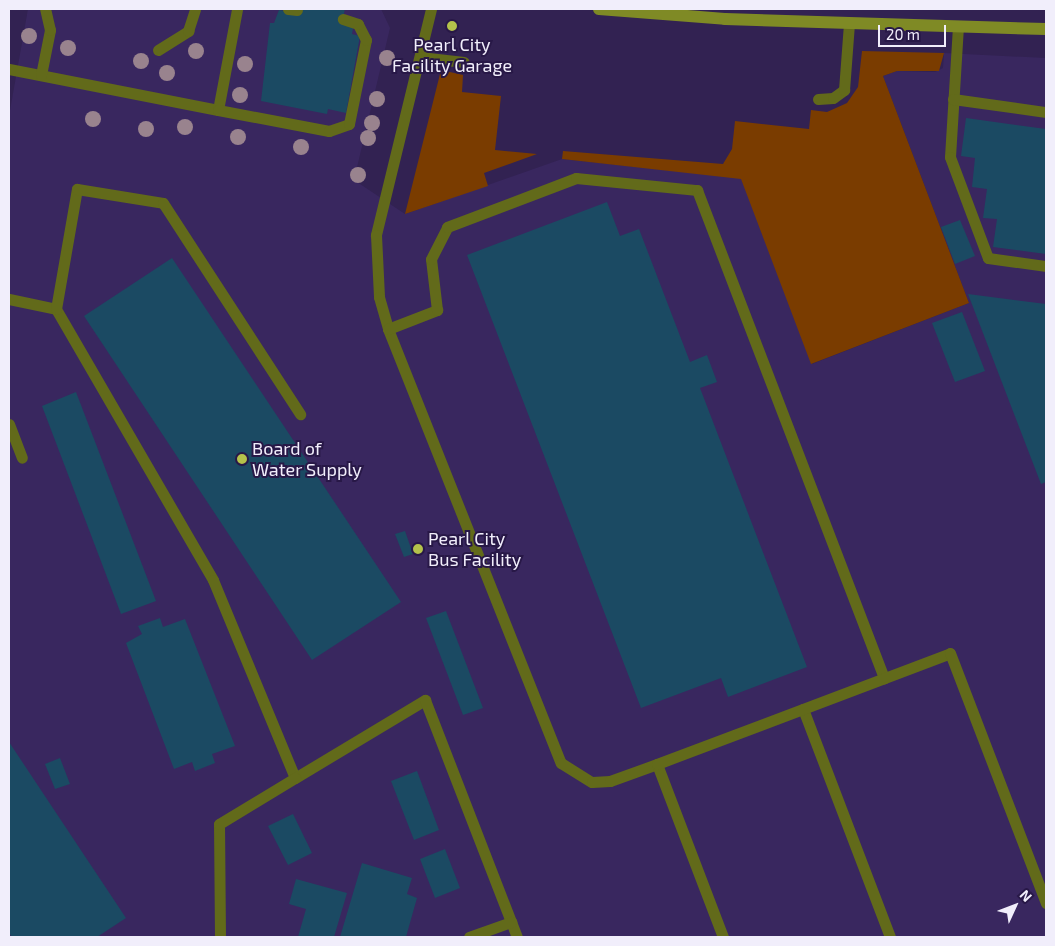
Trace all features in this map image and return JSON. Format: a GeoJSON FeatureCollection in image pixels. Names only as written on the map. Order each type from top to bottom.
{"type":"FeatureCollection","features":[{"type":"Feature","properties":{"kind":"main road"},"geometry":{"type":"LineString","coordinates":[[600,9],[850,23],[1046,29]]}},
{"type":"Feature","properties":{"kind":"lane"},"geometry":{"type":"LineString","coordinates":[[41,75],[50,30],[45,9]]}},
{"type":"Feature","properties":{"kind":"lane"},"geometry":{"type":"LineString","coordinates":[[158,50],[188,32],[195,9]]}},
{"type":"Feature","properties":{"kind":"lane"},"geometry":{"type":"LineString","coordinates":[[218,110],[237,9]]}},
{"type":"Feature","properties":{"kind":"lane"},"geometry":{"type":"LineString","coordinates":[[432,9],[376,235],[379,297],[388,329],[561,763],[592,782],[610,781],[950,653],[1046,903]]}},
{"type":"Feature","properties":{"kind":"lane"},"geometry":{"type":"LineString","coordinates":[[9,69],[329,131],[349,124],[354,114],[366,50],[362,28],[343,19]]}},
{"type":"Feature","properties":{"kind":"lane"},"geometry":{"type":"LineString","coordinates":[[818,99],[833,98],[844,90],[850,23]]}},
{"type":"Feature","properties":{"kind":"lane"},"geometry":{"type":"LineString","coordinates":[[958,26],[950,157],[988,258],[1046,266]]}},
{"type":"Feature","properties":{"kind":"lane"},"geometry":{"type":"LineString","coordinates":[[420,56],[464,62]]}},
{"type":"Feature","properties":{"kind":"lane"},"geometry":{"type":"LineString","coordinates":[[953,99],[1046,112]]}},
{"type":"Feature","properties":{"kind":"lane"},"geometry":{"type":"LineString","coordinates":[[388,329],[437,310],[431,259],[447,227],[576,178],[697,190],[884,678]]}},
{"type":"Feature","properties":{"kind":"lane"},"geometry":{"type":"LineString","coordinates":[[295,778],[212,580],[56,309],[76,189],[164,203],[300,414]]}},
{"type":"Feature","properties":{"kind":"lane"},"geometry":{"type":"LineString","coordinates":[[9,299],[56,309]]}},
{"type":"Feature","properties":{"kind":"lane"},"geometry":{"type":"LineString","coordinates":[[9,424],[22,458]]}},
{"type":"Feature","properties":{"kind":"lane"},"geometry":{"type":"LineString","coordinates":[[220,937],[219,824],[425,700],[518,937]]}},
{"type":"Feature","properties":{"kind":"lane"},"geometry":{"type":"LineString","coordinates":[[803,709],[890,937]]}},
{"type":"Feature","properties":{"kind":"lane"},"geometry":{"type":"LineString","coordinates":[[657,764],[724,937]]}},
{"type":"Feature","properties":{"kind":"lane"},"geometry":{"type":"LineString","coordinates":[[469,937],[511,922]]}},
{"type":"Feature","properties":{"kind":"shaded area"},"geometry":{"type":"Polygon","coordinates":[[[28,9],[381,9],[390,28],[354,180],[405,214],[562,159],[742,178],[812,364],[969,303],[883,76],[897,71],[935,72],[943,68],[944,53],[1046,58],[1046,937],[9,937],[9,116],[28,9]]]}},
{"type":"Feature","properties":{"kind":"shaded area"},"geometry":{"type":"Polygon","coordinates":[[[862,51],[944,53],[939,71],[897,71],[883,76],[969,303],[811,364],[741,179],[562,159],[563,151],[723,164],[732,149],[735,121],[809,129],[811,110],[827,112],[847,103],[858,87],[862,51]]]}},
{"type":"Feature","properties":{"kind":"shaded area"},"geometry":{"type":"Polygon","coordinates":[[[441,70],[463,75],[462,92],[501,96],[495,150],[537,154],[484,173],[488,186],[405,214],[441,70]]]}},
{"type":"Feature","properties":{"kind":"building"},"geometry":{"type":"Polygon","coordinates":[[[297,9],[345,9],[342,21],[354,23],[352,34],[360,36],[346,113],[328,109],[327,114],[261,101],[270,23],[274,23],[279,10],[296,13],[297,9]]]}},
{"type":"Feature","properties":{"kind":"building"},"geometry":{"type":"Polygon","coordinates":[[[966,118],[1046,129],[1046,254],[993,247],[997,219],[983,218],[987,189],[972,187],[975,158],[961,156],[966,118]]]}},
{"type":"Feature","properties":{"kind":"building"},"geometry":{"type":"Polygon","coordinates":[[[607,202],[620,236],[639,229],[690,362],[707,355],[717,382],[700,388],[807,667],[728,697],[721,678],[641,708],[467,255],[607,202]]]}},
{"type":"Feature","properties":{"kind":"building"},"geometry":{"type":"Polygon","coordinates":[[[960,220],[975,256],[955,264],[941,227],[960,220]]]}},
{"type":"Feature","properties":{"kind":"building","name":"Board of Water Supply"},"geometry":{"type":"Polygon","coordinates":[[[172,258],[401,602],[312,660],[84,316],[172,258]]]}},
{"type":"Feature","properties":{"kind":"building"},"geometry":{"type":"Polygon","coordinates":[[[968,294],[1046,304],[1046,482],[1041,484],[968,294]]]}},
{"type":"Feature","properties":{"kind":"building"},"geometry":{"type":"Polygon","coordinates":[[[962,312],[985,371],[955,382],[932,323],[962,312]]]}},
{"type":"Feature","properties":{"kind":"building"},"geometry":{"type":"Polygon","coordinates":[[[76,392],[156,601],[121,614],[42,406],[76,392]]]}},
{"type":"Feature","properties":{"kind":"building"},"geometry":{"type":"Polygon","coordinates":[[[405,531],[413,554],[404,557],[395,534],[405,531]]]}},
{"type":"Feature","properties":{"kind":"building"},"geometry":{"type":"Polygon","coordinates":[[[446,611],[483,708],[463,715],[426,618],[446,611]]]}},
{"type":"Feature","properties":{"kind":"building"},"geometry":{"type":"Polygon","coordinates":[[[160,618],[163,627],[185,619],[235,746],[212,754],[215,763],[195,771],[192,762],[174,769],[126,643],[142,634],[138,626],[160,618]]]}},
{"type":"Feature","properties":{"kind":"building"},"geometry":{"type":"Polygon","coordinates":[[[9,742],[126,918],[97,937],[12,937],[9,933],[9,742]]]}},
{"type":"Feature","properties":{"kind":"building"},"geometry":{"type":"Polygon","coordinates":[[[60,758],[70,784],[55,789],[45,764],[60,758]]]}},
{"type":"Feature","properties":{"kind":"building"},"geometry":{"type":"Polygon","coordinates":[[[417,771],[439,830],[414,840],[391,781],[417,771]]]}},
{"type":"Feature","properties":{"kind":"building"},"geometry":{"type":"Polygon","coordinates":[[[293,814],[312,853],[288,865],[268,826],[293,814]]]}},
{"type":"Feature","properties":{"kind":"building"},"geometry":{"type":"Polygon","coordinates":[[[445,849],[460,888],[435,898],[420,859],[445,849]]]}},
{"type":"Feature","properties":{"kind":"building"},"geometry":{"type":"Polygon","coordinates":[[[362,863],[412,878],[407,894],[417,898],[406,937],[340,937],[362,863]]]}},
{"type":"Feature","properties":{"kind":"building"},"geometry":{"type":"Polygon","coordinates":[[[296,879],[347,893],[334,937],[298,937],[306,909],[289,904],[296,879]]]}},
{"type":"Feature","properties":{"kind":"place","name":"Pearl City Facility Garage"},"geometry":{"type":"Point","coordinates":[452,26]}},
{"type":"Feature","properties":{"kind":"place","name":"Board of Water Supply"},"geometry":{"type":"Point","coordinates":[242,459]}},
{"type":"Feature","properties":{"kind":"place","name":"Pearl City Bus Facility"},"geometry":{"type":"Point","coordinates":[418,549]}}]}
